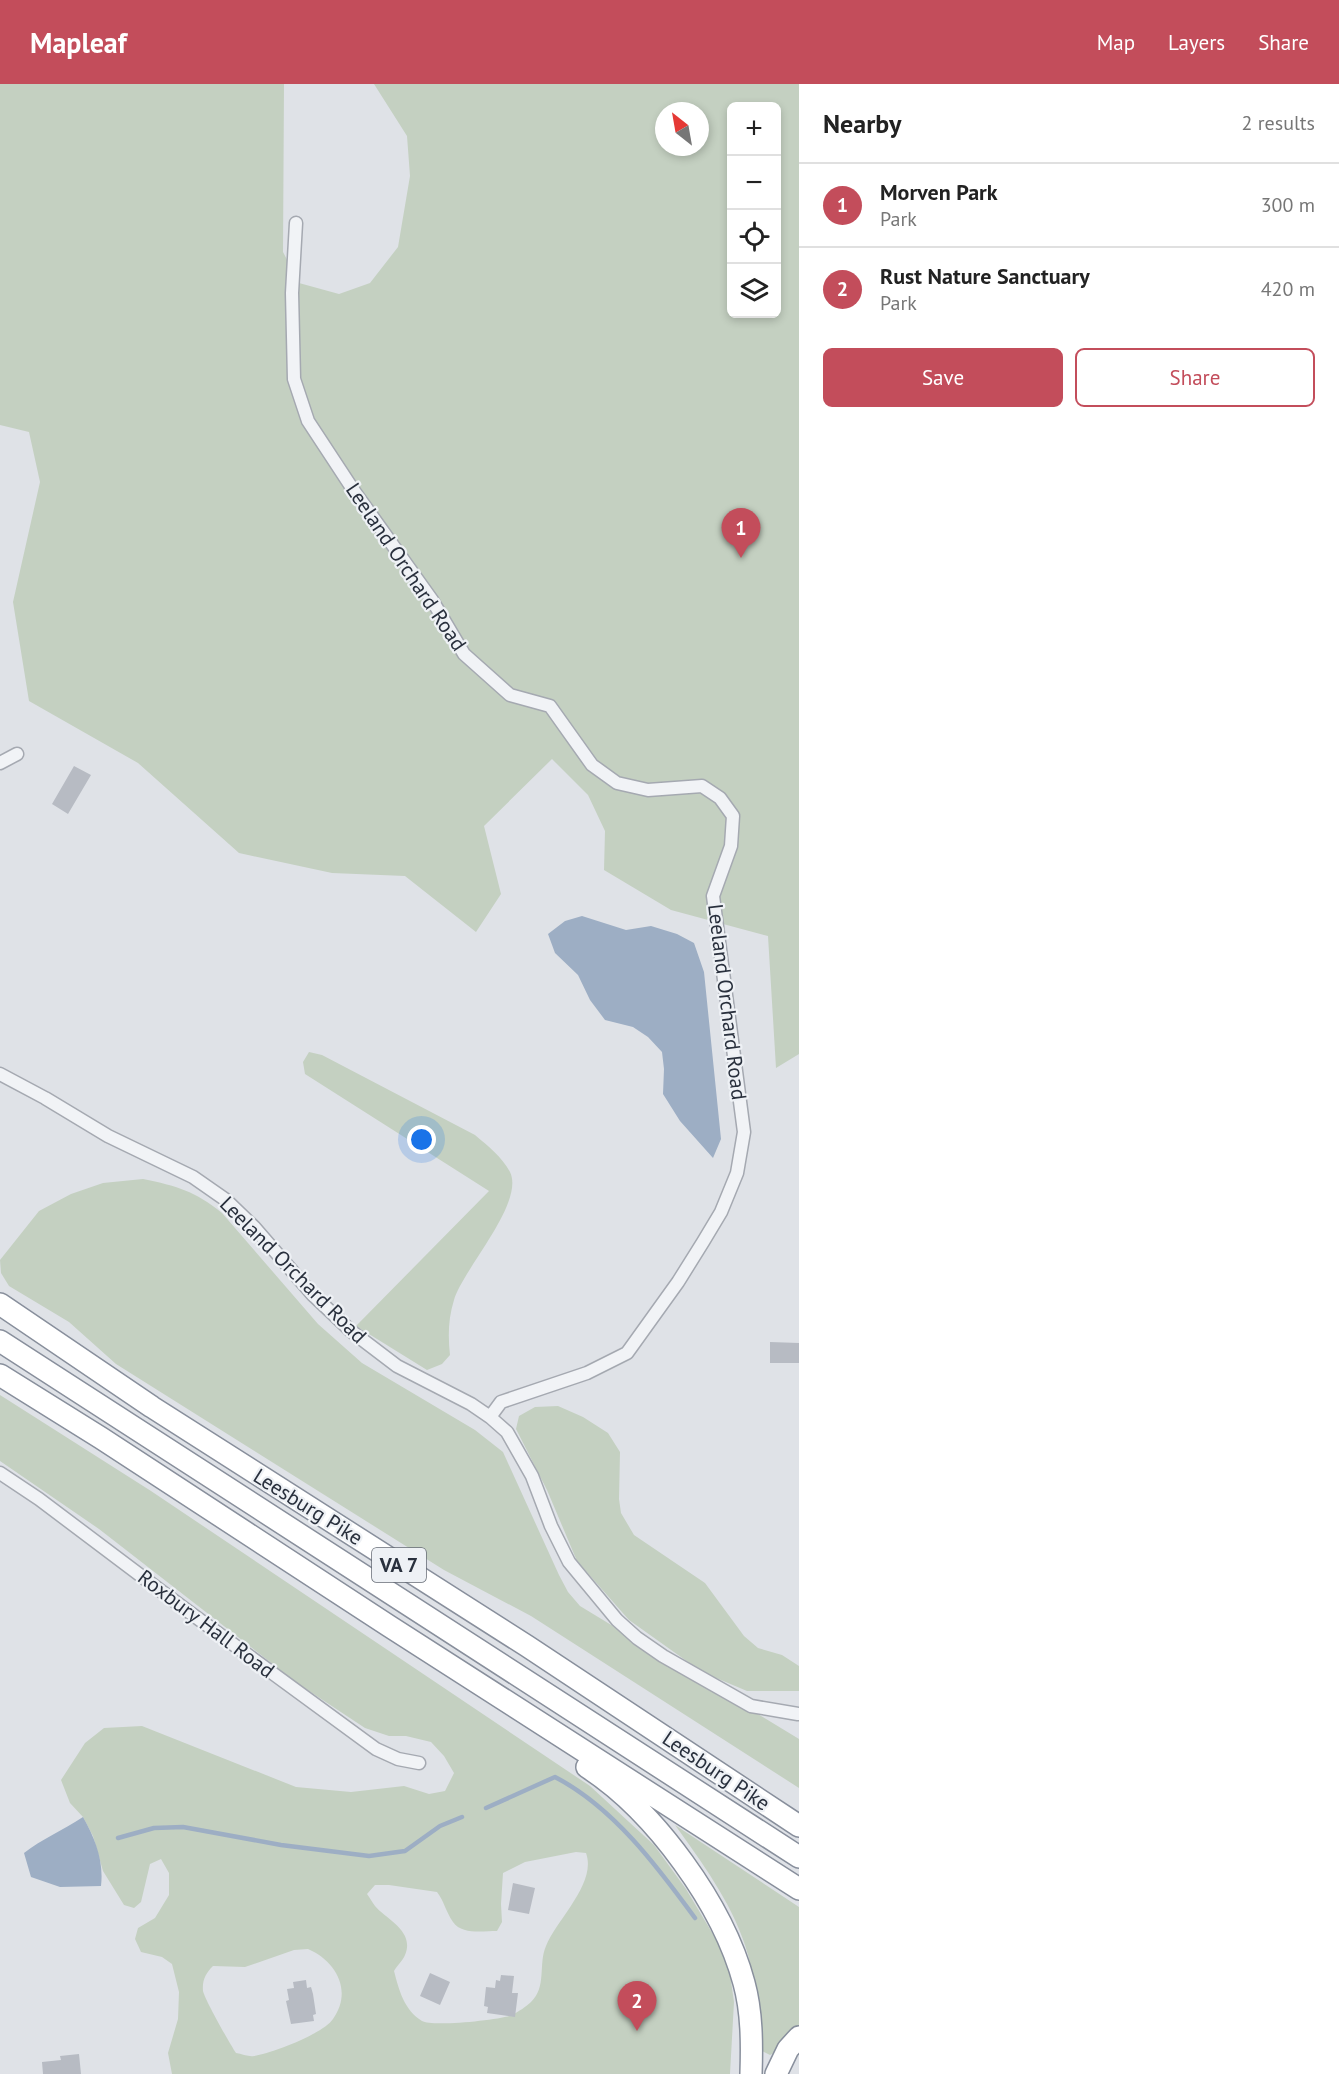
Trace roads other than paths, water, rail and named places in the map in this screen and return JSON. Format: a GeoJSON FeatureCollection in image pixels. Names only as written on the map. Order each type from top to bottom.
{"type":"FeatureCollection","features":[{"type":"Feature","properties":{"kind":"highway","name":"Leesburg Pike"},"geometry":{"type":"LineString","coordinates":[[0,1304],[152,1407],[527,1646],[799,1826]]}},
{"type":"Feature","properties":{"kind":"highway"},"geometry":{"type":"LineString","coordinates":[[0,1341],[799,1857]]}},
{"type":"Feature","properties":{"kind":"highway","name":"VA 7"},"geometry":{"type":"LineString","coordinates":[[0,1375],[130,1456],[389,1626],[799,1889]]}},
{"type":"Feature","properties":{"kind":"highway"},"geometry":{"type":"LineString","coordinates":[[0,1380],[22,1389]]}},
{"type":"Feature","properties":{"kind":"highway"},"geometry":{"type":"LineString","coordinates":[[389,1626],[461,1685],[591,1770],[631,1803],[672,1846],[716,1913],[736,1956],[745,1985],[749,2013],[752,2045],[751,2074]]}},
{"type":"Feature","properties":{"kind":"highway"},"geometry":{"type":"LineString","coordinates":[[776,2074],[788,2049],[799,2037]]}},
{"type":"Feature","properties":{"kind":"street","name":"Leeland Orchard Road"},"geometry":{"type":"LineString","coordinates":[[296,223],[292,293],[294,380],[308,421],[354,491],[432,600],[464,654],[510,695],[550,706],[592,765],[617,783],[648,790],[702,786],[720,798],[733,816],[731,846],[713,896],[744,1132],[737,1173],[721,1212],[697,1252],[627,1353],[587,1373],[501,1402],[490,1417]]}},
{"type":"Feature","properties":{"kind":"street"},"geometry":{"type":"LineString","coordinates":[[0,763],[16,754]]}},
{"type":"Feature","properties":{"kind":"street","name":"Leeland Orchard Road"},"geometry":{"type":"LineString","coordinates":[[0,1074],[108,1136],[193,1177],[226,1200],[254,1227],[327,1309],[376,1352],[397,1366],[471,1404],[507,1432],[522,1454],[551,1526],[569,1562],[617,1620],[663,1656],[751,1706],[798,1714]]}},
{"type":"Feature","properties":{"kind":"street","name":"Roxbury Hall Road"},"geometry":{"type":"LineString","coordinates":[[0,1473],[39,1499],[376,1749],[398,1759],[419,1763]]}},
{"type":"Feature","properties":{"kind":"water"},"geometry":{"type":"Polygon","coordinates":[[[582,916],[626,930],[651,926],[677,934],[694,943],[704,972],[721,1139],[713,1158],[680,1121],[663,1094],[662,1052],[648,1037],[633,1027],[605,1020],[590,1000],[578,975],[555,953],[548,934],[565,921],[582,916]]]}},
{"type":"Feature","properties":{"kind":"water"},"geometry":{"type":"Polygon","coordinates":[[[83,1817],[98,1850],[101,1886],[60,1887],[31,1877],[24,1853],[83,1817]]]}},
{"type":"Feature","properties":{"kind":"waterway"},"geometry":{"type":"LineString","coordinates":[[486,1808],[555,1777],[596,1804],[615,1821],[649,1858],[695,1918]]}},
{"type":"Feature","properties":{"kind":"waterway"},"geometry":{"type":"LineString","coordinates":[[118,1838],[154,1828],[183,1827],[281,1845],[369,1856],[405,1851],[440,1826],[462,1817]]}},
{"type":"Feature","properties":{"kind":"place","name":"Morven Park"},"geometry":{"type":"Point","coordinates":[741,558]}},
{"type":"Feature","properties":{"kind":"place","name":"Rust Nature Sanctuary"},"geometry":{"type":"Point","coordinates":[637,2031]}}]}
